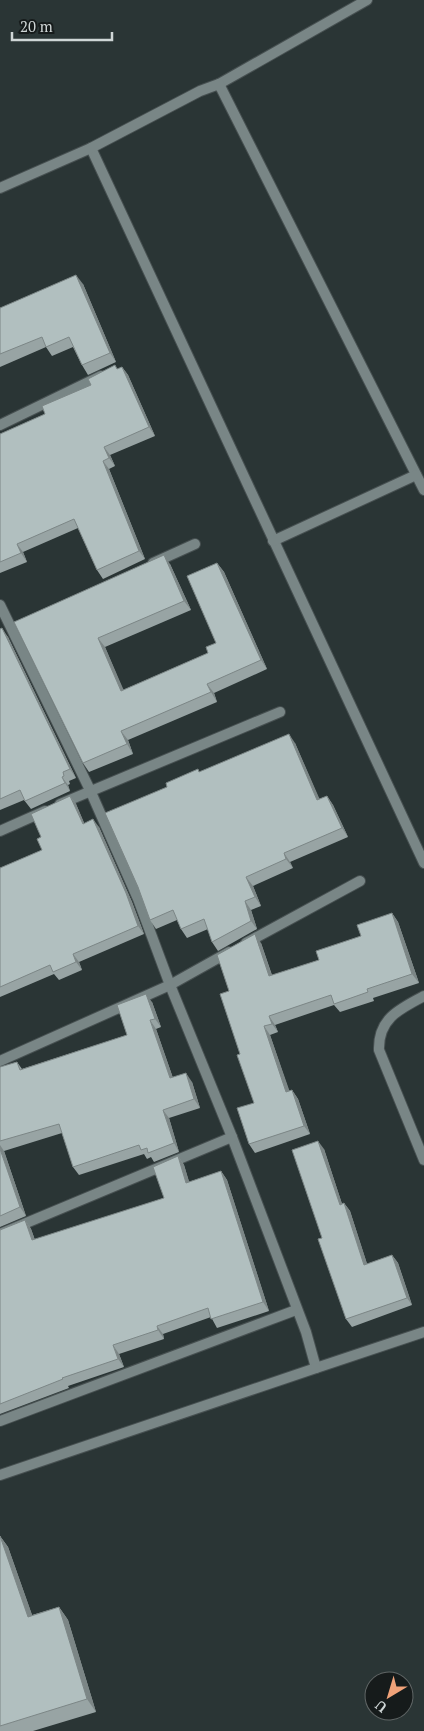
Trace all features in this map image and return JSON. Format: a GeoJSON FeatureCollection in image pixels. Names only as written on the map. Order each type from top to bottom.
{"type":"FeatureCollection","features":[{"type":"Feature","properties":{"kind":"lane"},"geometry":{"type":"LineString","coordinates":[[0,188],[90,148],[200,91],[219,84],[367,0]]}},
{"type":"Feature","properties":{"kind":"lane"},"geometry":{"type":"LineString","coordinates":[[219,84],[424,490]]}},
{"type":"Feature","properties":{"kind":"lane"},"geometry":{"type":"LineString","coordinates":[[90,148],[424,863]]}},
{"type":"Feature","properties":{"kind":"lane"},"geometry":{"type":"LineString","coordinates":[[0,425],[107,373]]}},
{"type":"Feature","properties":{"kind":"lane"},"geometry":{"type":"LineString","coordinates":[[273,541],[416,476]]}},
{"type":"Feature","properties":{"kind":"lane"},"geometry":{"type":"LineString","coordinates":[[143,568],[195,544]]}},
{"type":"Feature","properties":{"kind":"lane"},"geometry":{"type":"LineString","coordinates":[[0,605],[16,626],[138,899],[170,985],[232,1137],[296,1310],[306,1332],[316,1368]]}},
{"type":"Feature","properties":{"kind":"lane"},"geometry":{"type":"LineString","coordinates":[[0,633],[16,626]]}},
{"type":"Feature","properties":{"kind":"lane"},"geometry":{"type":"LineString","coordinates":[[0,831],[90,790],[280,712]]}},
{"type":"Feature","properties":{"kind":"lane"},"geometry":{"type":"LineString","coordinates":[[0,1061],[170,985],[360,881]]}},
{"type":"Feature","properties":{"kind":"lane"},"geometry":{"type":"LineString","coordinates":[[424,996],[407,1004],[391,1016],[379,1036],[379,1050],[424,1160]]}},
{"type":"Feature","properties":{"kind":"lane"},"geometry":{"type":"LineString","coordinates":[[0,1234],[232,1137]]}},
{"type":"Feature","properties":{"kind":"lane"},"geometry":{"type":"LineString","coordinates":[[0,1421],[296,1310]]}},
{"type":"Feature","properties":{"kind":"lane"},"geometry":{"type":"LineString","coordinates":[[0,1475],[424,1332]]}},
{"type":"Feature","properties":{"kind":"building"},"geometry":{"type":"Polygon","coordinates":[[[76,275],[110,353],[82,365],[69,337],[46,347],[42,337],[0,354],[0,308],[76,275]]]}},
{"type":"Feature","properties":{"kind":"building"},"geometry":{"type":"Polygon","coordinates":[[[115,365],[117,369],[122,367],[149,427],[104,447],[109,458],[103,461],[139,551],[97,570],[74,519],[17,544],[21,553],[0,562],[0,434],[45,414],[42,406],[91,385],[88,379],[115,365]]]}},
{"type":"Feature","properties":{"kind":"building"},"geometry":{"type":"Polygon","coordinates":[[[164,555],[184,601],[98,638],[121,691],[208,653],[206,647],[216,643],[187,576],[217,563],[261,660],[207,684],[211,692],[121,731],[127,744],[83,763],[14,622],[164,555]]]}},
{"type":"Feature","properties":{"kind":"building"},"geometry":{"type":"Polygon","coordinates":[[[2,628],[70,769],[63,772],[64,776],[62,777],[65,783],[25,801],[20,790],[0,799],[0,629],[2,628]]]}},
{"type":"Feature","properties":{"kind":"building"},"geometry":{"type":"Polygon","coordinates":[[[289,734],[317,800],[327,796],[342,828],[284,853],[286,859],[246,877],[255,897],[245,901],[251,921],[212,942],[204,919],[181,929],[173,910],[150,920],[138,887],[105,813],[167,787],[166,783],[198,769],[199,772],[289,734]]]}},
{"type":"Feature","properties":{"kind":"building"},"geometry":{"type":"Polygon","coordinates":[[[70,796],[83,824],[93,819],[126,893],[138,926],[73,954],[76,962],[53,972],[50,965],[0,987],[0,868],[42,850],[37,839],[41,837],[31,814],[70,796]]]}},
{"type":"Feature","properties":{"kind":"building"},"geometry":{"type":"Polygon","coordinates":[[[392,913],[412,974],[367,989],[368,992],[334,1004],[331,995],[269,1016],[272,1024],[264,1026],[286,1092],[292,1090],[304,1126],[249,1144],[237,1108],[254,1103],[237,1055],[240,1054],[220,994],[229,991],[217,955],[255,934],[269,976],[319,960],[316,951],[361,936],[357,925],[392,913]]]}},
{"type":"Feature","properties":{"kind":"building"},"geometry":{"type":"Polygon","coordinates":[[[146,994],[155,1019],[150,1020],[170,1078],[186,1073],[194,1099],[163,1110],[174,1143],[148,1153],[147,1148],[141,1150],[139,1145],[73,1167],[59,1124],[0,1141],[0,1067],[17,1062],[20,1070],[127,1035],[117,1005],[146,994]]]}},
{"type":"Feature","properties":{"kind":"building"},"geometry":{"type":"Polygon","coordinates":[[[318,1141],[340,1205],[344,1203],[364,1265],[392,1255],[407,1298],[346,1319],[318,1239],[322,1238],[292,1150],[318,1141]]]}},
{"type":"Feature","properties":{"kind":"building"},"geometry":{"type":"Polygon","coordinates":[[[0,1149],[20,1207],[0,1216],[0,1149]]]}},
{"type":"Feature","properties":{"kind":"building"},"geometry":{"type":"Polygon","coordinates":[[[178,1156],[186,1183],[221,1171],[263,1302],[211,1319],[208,1308],[157,1326],[158,1330],[113,1345],[118,1359],[62,1378],[0,1404],[0,1230],[25,1220],[32,1240],[164,1198],[153,1167],[178,1156]]]}},
{"type":"Feature","properties":{"kind":"building"},"geometry":{"type":"Polygon","coordinates":[[[0,1536],[28,1617],[59,1607],[87,1699],[0,1726],[0,1536]]]}}]}
